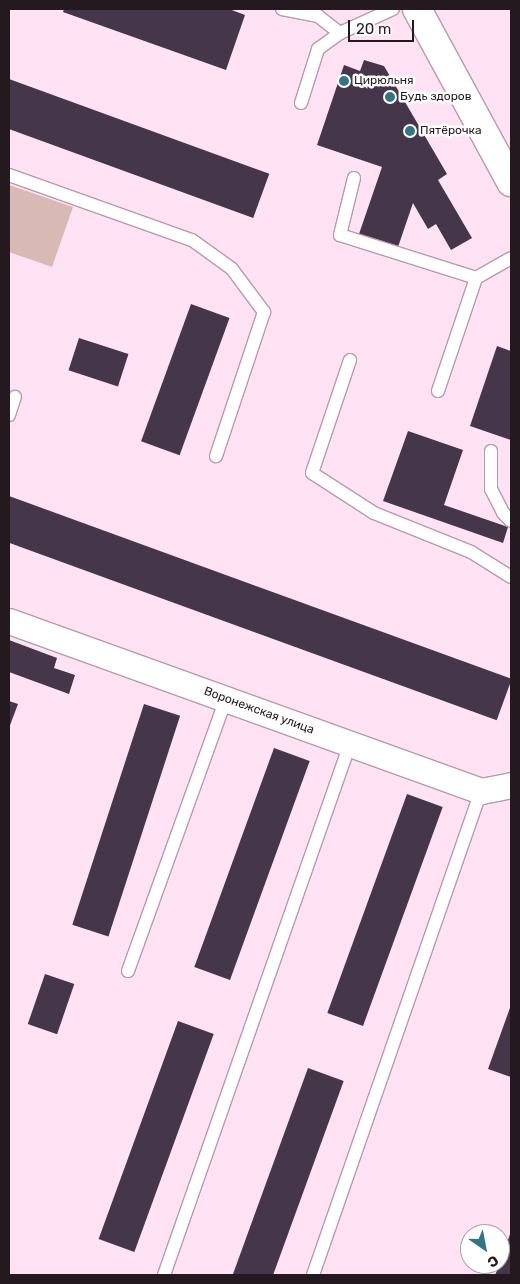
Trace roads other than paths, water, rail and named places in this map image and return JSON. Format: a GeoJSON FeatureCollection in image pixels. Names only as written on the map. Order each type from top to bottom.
{"type":"FeatureCollection","features":[{"type":"Feature","properties":{"kind":"main road"},"geometry":{"type":"LineString","coordinates":[[417,9],[511,182]]}},
{"type":"Feature","properties":{"kind":"street","name":"Воронежская улица"},"geometry":{"type":"LineString","coordinates":[[9,621],[481,791]]}},
{"type":"Feature","properties":{"kind":"street"},"geometry":{"type":"LineString","coordinates":[[481,791],[511,785]]}},
{"type":"Feature","properties":{"kind":"lane"},"geometry":{"type":"LineString","coordinates":[[282,9],[318,16],[340,33]]}},
{"type":"Feature","properties":{"kind":"lane"},"geometry":{"type":"LineString","coordinates":[[301,103],[318,49],[340,33],[393,9]]}},
{"type":"Feature","properties":{"kind":"lane"},"geometry":{"type":"LineString","coordinates":[[9,175],[192,240],[237,276],[264,312],[216,456]]}},
{"type":"Feature","properties":{"kind":"lane"},"geometry":{"type":"LineString","coordinates":[[354,178],[340,235],[476,278]]}},
{"type":"Feature","properties":{"kind":"lane"},"geometry":{"type":"LineString","coordinates":[[438,391],[476,278],[511,258]]}},
{"type":"Feature","properties":{"kind":"lane"},"geometry":{"type":"LineString","coordinates":[[350,360],[312,473],[374,513],[471,552],[511,577]]}},
{"type":"Feature","properties":{"kind":"lane"},"geometry":{"type":"LineString","coordinates":[[9,415],[15,397]]}},
{"type":"Feature","properties":{"kind":"lane"},"geometry":{"type":"LineString","coordinates":[[491,451],[491,489],[503,513],[511,521]]}},
{"type":"Feature","properties":{"kind":"lane"},"geometry":{"type":"LineString","coordinates":[[128,971],[226,699]]}},
{"type":"Feature","properties":{"kind":"lane"},"geometry":{"type":"LineString","coordinates":[[164,1275],[350,744]]}},
{"type":"Feature","properties":{"kind":"lane"},"geometry":{"type":"LineString","coordinates":[[313,1275],[481,791]]}},
{"type":"Feature","properties":{"kind":"place","name":"Цирюльня"},"geometry":{"type":"Point","coordinates":[344,81]}},
{"type":"Feature","properties":{"kind":"place","name":"Будь здоров"},"geometry":{"type":"Point","coordinates":[390,97]}},
{"type":"Feature","properties":{"kind":"place","name":"Пятёрочка"},"geometry":{"type":"Point","coordinates":[410,131]}}]}
